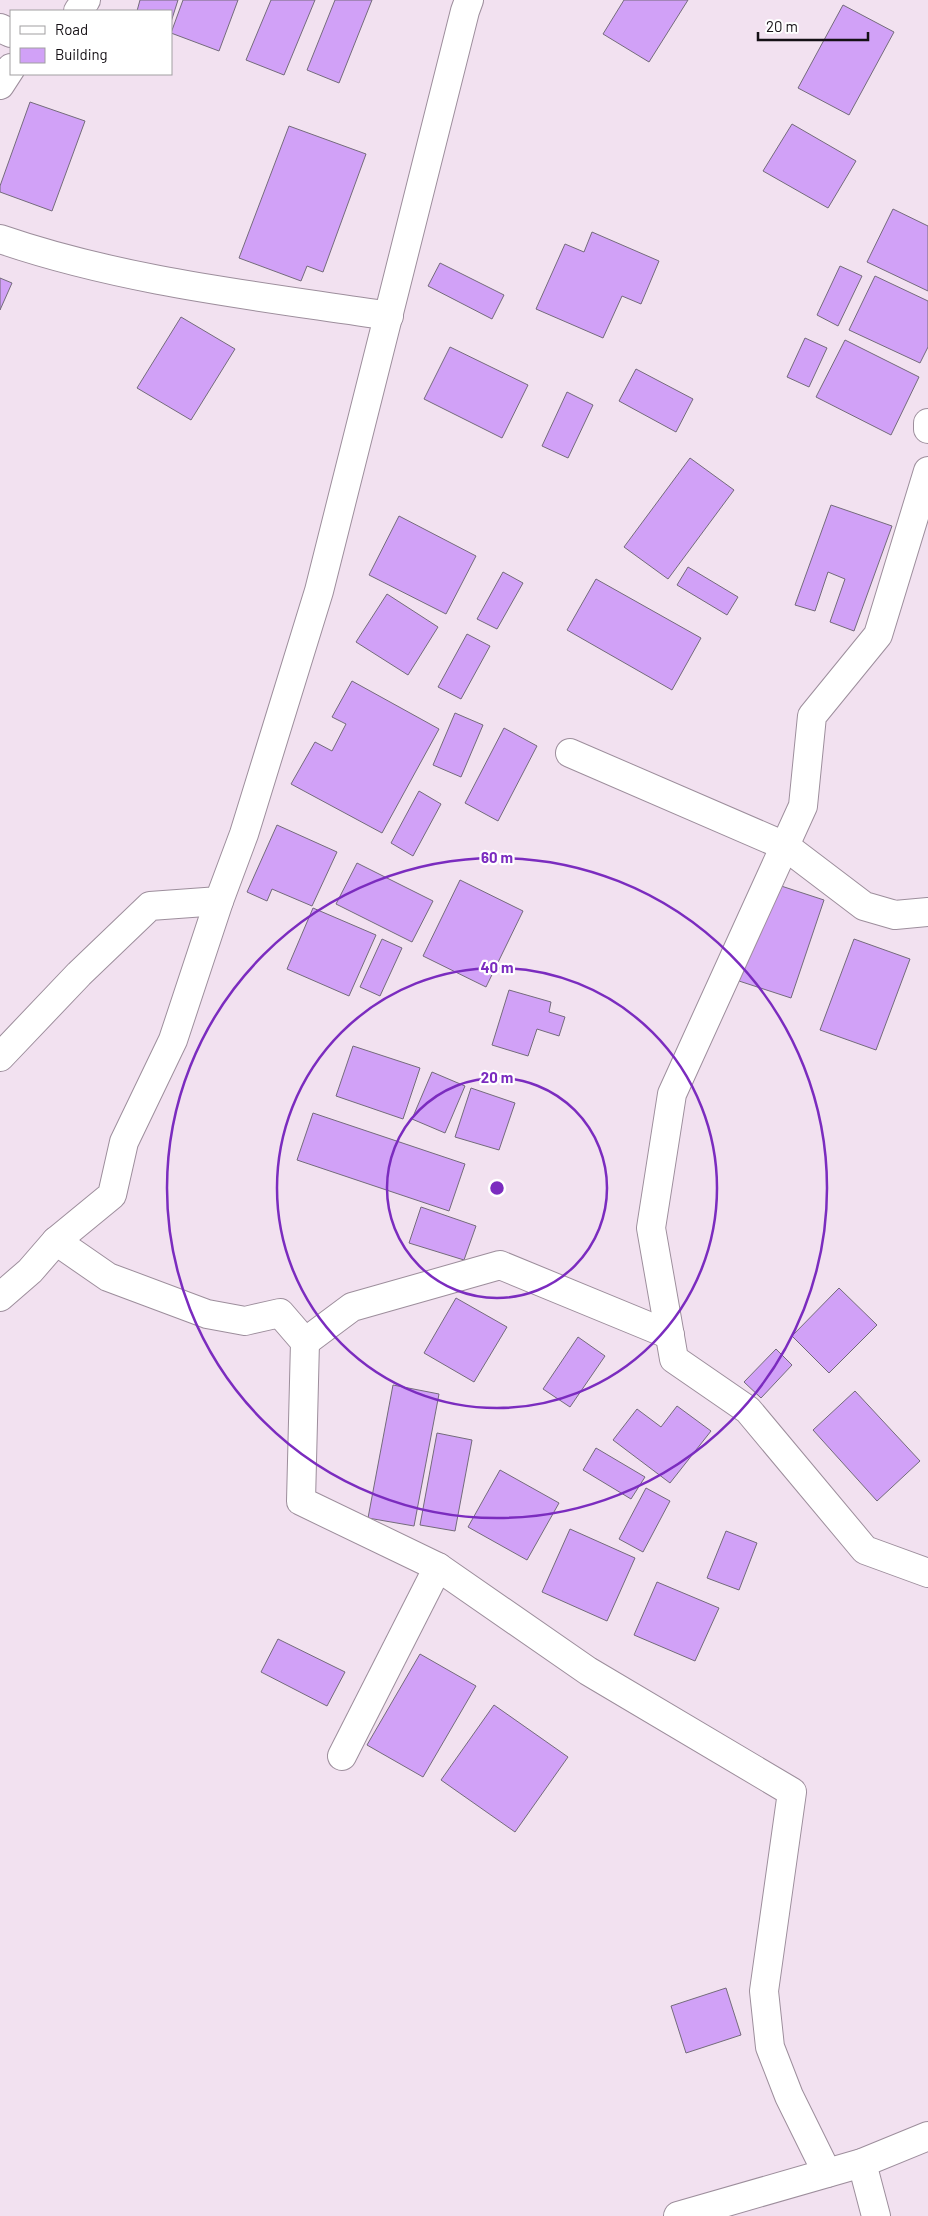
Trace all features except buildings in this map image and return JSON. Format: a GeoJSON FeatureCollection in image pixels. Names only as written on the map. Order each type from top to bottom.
{"type":"FeatureCollection","features":[{"type":"Feature","properties":{"kind":"street"},"geometry":{"type":"LineString","coordinates":[[0,1297],[30,1271],[56,1241],[112,1195],[124,1142],[172,1040],[244,834],[320,591],[469,0]]}},
{"type":"Feature","properties":{"kind":"street"},"geometry":{"type":"LineString","coordinates":[[0,85],[10,70]]}},
{"type":"Feature","properties":{"kind":"street"},"geometry":{"type":"LineString","coordinates":[[0,239],[90,265],[178,284],[389,316]]}},
{"type":"Feature","properties":{"kind":"street"},"geometry":{"type":"LineString","coordinates":[[928,423],[928,429]]}},
{"type":"Feature","properties":{"kind":"street"},"geometry":{"type":"LineString","coordinates":[[928,471],[878,635],[812,716],[803,806],[672,1094],[651,1228],[674,1359],[748,1410],[865,1550],[928,1573]]}},
{"type":"Feature","properties":{"kind":"street"},"geometry":{"type":"LineString","coordinates":[[570,753],[785,846],[864,906],[895,915],[928,912]]}},
{"type":"Feature","properties":{"kind":"street"},"geometry":{"type":"LineString","coordinates":[[0,1057],[79,974],[150,906],[219,901]]}},
{"type":"Feature","properties":{"kind":"street"},"geometry":{"type":"LineString","coordinates":[[56,1241],[108,1277],[207,1314],[245,1321],[280,1313],[305,1342],[301,1501],[438,1566],[588,1671],[792,1792],[764,1991],[770,2046],[789,2096],[827,2173]]}},
{"type":"Feature","properties":{"kind":"street"},"geometry":{"type":"LineString","coordinates":[[305,1342],[352,1307],[500,1265],[670,1335]]}},
{"type":"Feature","properties":{"kind":"street"},"geometry":{"type":"LineString","coordinates":[[342,1756],[438,1566]]}},
{"type":"Feature","properties":{"kind":"street"},"geometry":{"type":"LineString","coordinates":[[678,2216],[862,2162],[928,2136]]}},
{"type":"Feature","properties":{"kind":"street"},"geometry":{"type":"LineString","coordinates":[[862,2162],[876,2216]]}}]}
